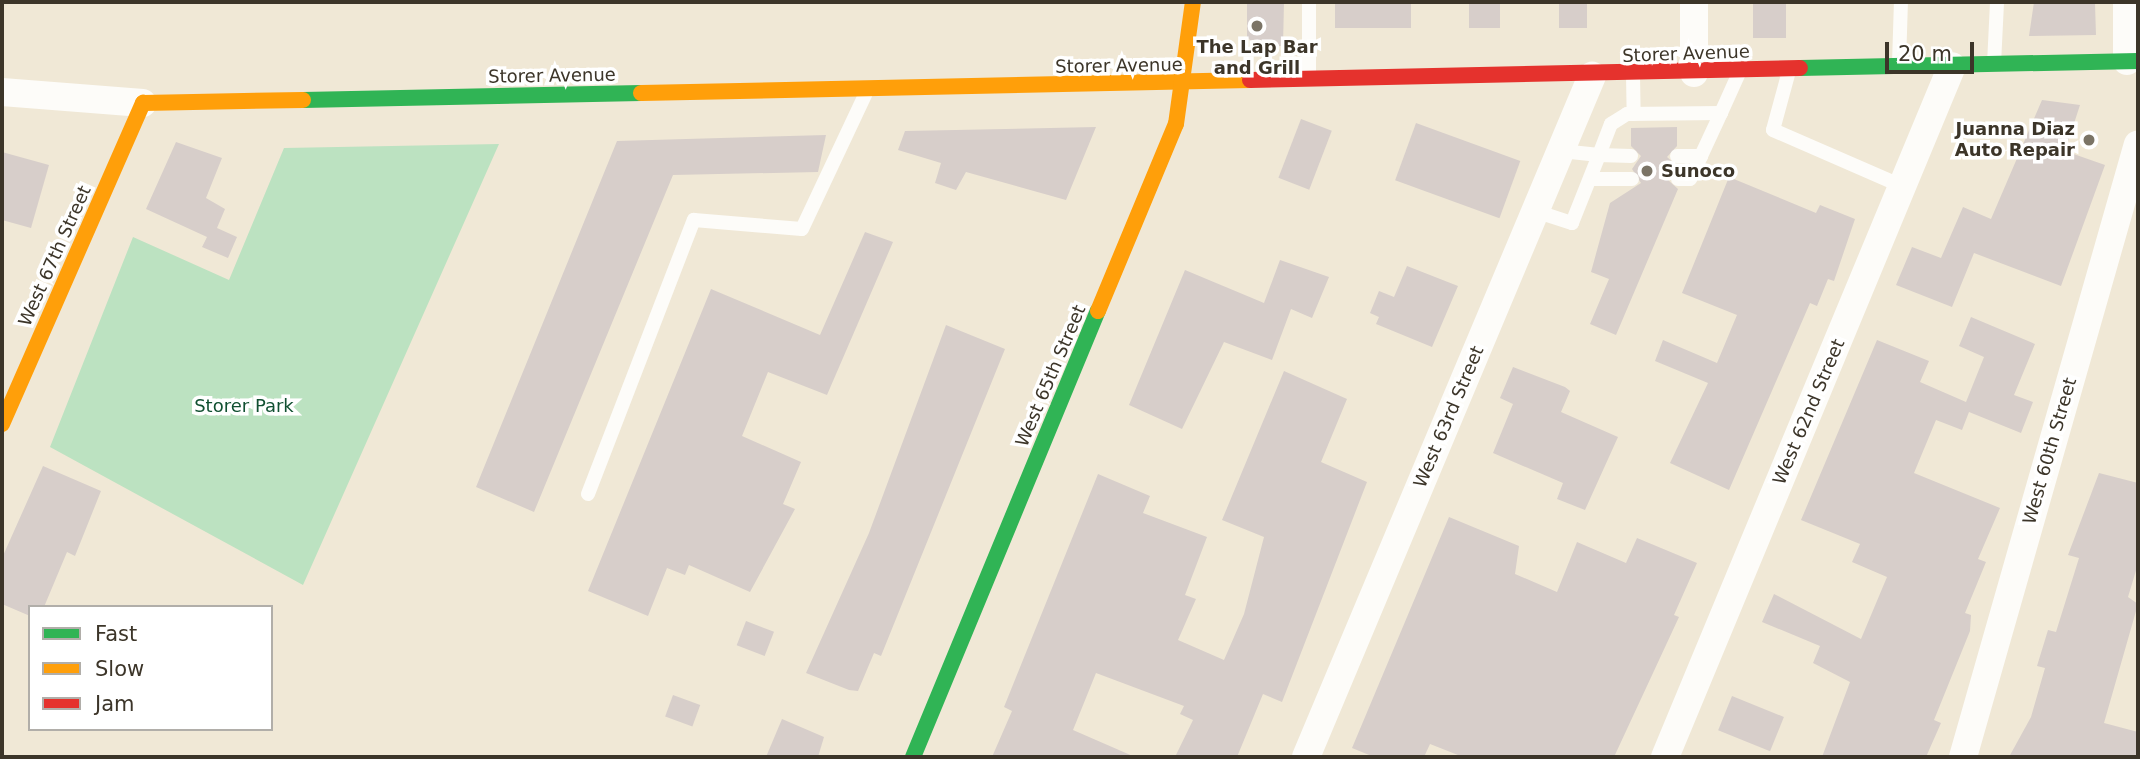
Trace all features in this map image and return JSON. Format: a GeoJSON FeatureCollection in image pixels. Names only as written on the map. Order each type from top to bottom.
{"type":"FeatureCollection","features":[{"type":"Feature","properties":{"kind":"street","name":"West 65th Street"},"geometry":{"type":"LineString","coordinates":[[913,757],[1176,124],[1186,84],[1193,2]]}},
{"type":"Feature","properties":{"kind":"street"},"geometry":{"type":"LineString","coordinates":[[1694,2],[1694,73]]}},
{"type":"Feature","properties":{"kind":"street"},"geometry":{"type":"LineString","coordinates":[[2127,2],[2132,61]]}},
{"type":"Feature","properties":{"kind":"street","name":"Storer Avenue"},"geometry":{"type":"LineString","coordinates":[[143,103],[1592,76],[1899,65],[2132,61]]}},
{"type":"Feature","properties":{"kind":"street","name":"West 62nd Street"},"geometry":{"type":"LineString","coordinates":[[1665,757],[1952,66]]}},
{"type":"Feature","properties":{"kind":"street","name":"West 63rd Street"},"geometry":{"type":"LineString","coordinates":[[1306,757],[1592,76]]}},
{"type":"Feature","properties":{"kind":"street"},"geometry":{"type":"LineString","coordinates":[[2,92],[143,103]]}},
{"type":"Feature","properties":{"kind":"street","name":"West 67th Street"},"geometry":{"type":"LineString","coordinates":[[2,424],[143,103]]}},
{"type":"Feature","properties":{"kind":"street","name":"West 60th Street"},"geometry":{"type":"LineString","coordinates":[[1963,757],[2138,144]]}},
{"type":"Feature","properties":{"kind":"lane"},"geometry":{"type":"LineString","coordinates":[[1308,2],[1310,81]]}},
{"type":"Feature","properties":{"kind":"lane"},"geometry":{"type":"LineString","coordinates":[[1899,65],[1901,2]]}},
{"type":"Feature","properties":{"kind":"lane"},"geometry":{"type":"LineString","coordinates":[[1993,65],[1997,2]]}},
{"type":"Feature","properties":{"kind":"lane"},"geometry":{"type":"LineString","coordinates":[[1790,69],[1773,130],[1902,186]]}},
{"type":"Feature","properties":{"kind":"lane"},"geometry":{"type":"LineString","coordinates":[[1678,179],[1690,179],[1740,71]]}},
{"type":"Feature","properties":{"kind":"lane"},"geometry":{"type":"LineString","coordinates":[[1633,75],[1634,114]]}},
{"type":"Feature","properties":{"kind":"lane"},"geometry":{"type":"LineString","coordinates":[[588,494],[694,220],[802,229],[867,90]]}},
{"type":"Feature","properties":{"kind":"lane"},"geometry":{"type":"LineString","coordinates":[[1535,211],[1572,223],[1611,124],[1634,114],[1721,113]]}},
{"type":"Feature","properties":{"kind":"lane"},"geometry":{"type":"LineString","coordinates":[[1561,151],[1631,156]]}},
{"type":"Feature","properties":{"kind":"lane"},"geometry":{"type":"LineString","coordinates":[[1677,156],[1700,156]]}},
{"type":"Feature","properties":{"kind":"lane"},"geometry":{"type":"LineString","coordinates":[[1590,179],[1632,179]]}},
{"type":"Feature","properties":{"kind":"green space","name":"Storer Park"},"geometry":{"type":"Polygon","coordinates":[[[499,144],[303,585],[50,447],[133,237],[229,280],[284,148],[499,144]]]}},
{"type":"Feature","properties":{"kind":"building"},"geometry":{"type":"Polygon","coordinates":[[[1247,2],[1284,2],[1283,46],[1256,46],[1247,37],[1247,2]]]}},
{"type":"Feature","properties":{"kind":"building"},"geometry":{"type":"Polygon","coordinates":[[[1335,2],[1411,2],[1411,28],[1335,28],[1335,2]]]}},
{"type":"Feature","properties":{"kind":"building"},"geometry":{"type":"Polygon","coordinates":[[[1469,2],[1500,2],[1500,28],[1469,28],[1469,2]]]}},
{"type":"Feature","properties":{"kind":"building"},"geometry":{"type":"Polygon","coordinates":[[[1559,2],[1587,2],[1587,28],[1559,28],[1559,2]]]}},
{"type":"Feature","properties":{"kind":"building"},"geometry":{"type":"Polygon","coordinates":[[[1753,2],[1786,2],[1786,38],[1753,38],[1753,2]]]}},
{"type":"Feature","properties":{"kind":"building"},"geometry":{"type":"Polygon","coordinates":[[[2034,2],[2095,4],[2096,35],[2029,36],[2034,2]]]}},
{"type":"Feature","properties":{"kind":"building"},"geometry":{"type":"Polygon","coordinates":[[[2042,100],[2080,105],[2065,151],[2105,165],[2061,286],[1974,253],[1952,307],[1896,285],[1912,247],[1941,258],[1963,207],[1991,219],[2042,100]]]}},
{"type":"Feature","properties":{"kind":"building"},"geometry":{"type":"Polygon","coordinates":[[[1301,119],[1332,131],[1309,190],[1278,178],[1301,119]]]}},
{"type":"Feature","properties":{"kind":"building"},"geometry":{"type":"Polygon","coordinates":[[[1416,123],[1520,161],[1499,218],[1395,180],[1416,123]]]}},
{"type":"Feature","properties":{"kind":"building"},"geometry":{"type":"Polygon","coordinates":[[[1096,127],[1066,200],[966,172],[956,190],[935,183],[941,163],[898,150],[905,131],[1096,127]]]}},
{"type":"Feature","properties":{"kind":"building"},"geometry":{"type":"Polygon","coordinates":[[[1677,127],[1677,146],[1667,157],[1677,166],[1668,180],[1678,189],[1616,335],[1590,324],[1609,279],[1591,272],[1610,203],[1641,183],[1632,169],[1641,156],[1631,146],[1631,128],[1677,127]]]}},
{"type":"Feature","properties":{"kind":"building"},"geometry":{"type":"Polygon","coordinates":[[[826,135],[818,172],[673,175],[534,512],[476,487],[617,141],[826,135]]]}},
{"type":"Feature","properties":{"kind":"building"},"geometry":{"type":"Polygon","coordinates":[[[176,142],[222,158],[206,198],[225,209],[217,228],[237,237],[228,258],[202,247],[207,237],[146,209],[176,142]]]}},
{"type":"Feature","properties":{"kind":"building"},"geometry":{"type":"Polygon","coordinates":[[[2,152],[49,165],[31,228],[2,220],[2,152]]]}},
{"type":"Feature","properties":{"kind":"building"},"geometry":{"type":"Polygon","coordinates":[[[1729,177],[1816,213],[1820,205],[1855,219],[1834,281],[1828,279],[1817,306],[1810,303],[1729,490],[1670,463],[1708,383],[1655,361],[1663,340],[1717,363],[1737,315],[1682,293],[1729,177]]]}},
{"type":"Feature","properties":{"kind":"building"},"geometry":{"type":"Polygon","coordinates":[[[865,232],[893,242],[827,395],[768,372],[742,436],[801,462],[783,504],[795,509],[750,592],[689,565],[685,575],[667,568],[648,616],[588,591],[711,289],[820,335],[865,232]]]}},
{"type":"Feature","properties":{"kind":"building"},"geometry":{"type":"Polygon","coordinates":[[[1280,260],[1329,277],[1312,318],[1291,309],[1272,360],[1224,342],[1182,429],[1129,405],[1185,270],[1264,303],[1280,260]]]}},
{"type":"Feature","properties":{"kind":"building"},"geometry":{"type":"Polygon","coordinates":[[[1407,266],[1458,286],[1432,347],[1376,324],[1379,317],[1370,313],[1379,291],[1394,297],[1407,266]]]}},
{"type":"Feature","properties":{"kind":"building"},"geometry":{"type":"Polygon","coordinates":[[[1971,317],[2035,344],[2014,395],[2033,402],[2021,433],[1969,412],[1962,430],[1936,420],[1914,473],[2000,508],[1978,559],[1986,562],[1965,613],[1971,615],[1970,631],[1934,720],[1941,723],[1926,757],[1822,757],[1850,682],[1813,663],[1820,646],[1762,622],[1774,594],[1861,639],[1887,577],[1852,562],[1860,544],[1801,520],[1877,340],[1929,361],[1920,382],[1966,402],[1984,357],[1959,346],[1971,317]]]}},
{"type":"Feature","properties":{"kind":"building"},"geometry":{"type":"Polygon","coordinates":[[[946,325],[1005,349],[881,656],[874,653],[858,691],[849,690],[806,673],[869,533],[946,325]]]}},
{"type":"Feature","properties":{"kind":"building"},"geometry":{"type":"Polygon","coordinates":[[[1513,367],[1565,387],[1570,391],[1561,412],[1618,437],[1585,510],[1557,499],[1563,483],[1493,453],[1513,404],[1500,398],[1513,367]]]}},
{"type":"Feature","properties":{"kind":"building"},"geometry":{"type":"Polygon","coordinates":[[[1284,371],[1347,399],[1321,462],[1367,482],[1282,702],[1263,694],[1237,757],[1175,757],[1193,720],[1180,714],[1184,706],[1096,673],[1073,730],[1135,757],[992,757],[1012,711],[1004,707],[1098,474],[1150,496],[1143,513],[1207,537],[1185,595],[1196,599],[1178,640],[1224,660],[1244,614],[1264,537],[1222,520],[1284,371]]]}},
{"type":"Feature","properties":{"kind":"building"},"geometry":{"type":"Polygon","coordinates":[[[43,466],[101,491],[75,556],[67,552],[45,605],[28,605],[28,615],[2,604],[2,558],[43,466]]]}},
{"type":"Feature","properties":{"kind":"building"},"geometry":{"type":"Polygon","coordinates":[[[2099,473],[2138,483],[2138,564],[2128,597],[2138,604],[2104,723],[2138,732],[2138,757],[2009,757],[2031,717],[2045,668],[2037,666],[2048,630],[2056,632],[2079,558],[2068,555],[2099,473]]]}},
{"type":"Feature","properties":{"kind":"building"},"geometry":{"type":"Polygon","coordinates":[[[1449,517],[1519,546],[1515,574],[1557,592],[1577,542],[1626,563],[1637,538],[1697,563],[1674,615],[1679,617],[1614,757],[1463,757],[1430,744],[1424,757],[1374,757],[1352,748],[1449,517]]]}},
{"type":"Feature","properties":{"kind":"building"},"geometry":{"type":"Polygon","coordinates":[[[746,621],[774,632],[765,656],[737,645],[746,621]]]}},
{"type":"Feature","properties":{"kind":"building"},"geometry":{"type":"Polygon","coordinates":[[[673,695],[700,705],[692,727],[665,717],[673,695]]]}},
{"type":"Feature","properties":{"kind":"building"},"geometry":{"type":"Polygon","coordinates":[[[1732,696],[1784,717],[1770,751],[1718,730],[1732,696]]]}},
{"type":"Feature","properties":{"kind":"building"},"geometry":{"type":"Polygon","coordinates":[[[782,719],[824,737],[818,757],[766,757],[782,719]]]}},
{"type":"Feature","properties":{"kind":"traffic: fast"},"geometry":{"type":"LineString","coordinates":[[1800,68],[2138,61]]}},
{"type":"Feature","properties":{"kind":"traffic: fast"},"geometry":{"type":"LineString","coordinates":[[303,100],[641,93]]}},
{"type":"Feature","properties":{"kind":"traffic: fast"},"geometry":{"type":"LineString","coordinates":[[913,757],[1098,311]]}},
{"type":"Feature","properties":{"kind":"traffic: slow"},"geometry":{"type":"LineString","coordinates":[[1098,311],[1176,124],[1193,2]]}},
{"type":"Feature","properties":{"kind":"traffic: slow"},"geometry":{"type":"LineString","coordinates":[[641,93],[1250,80]]}},
{"type":"Feature","properties":{"kind":"traffic: slow"},"geometry":{"type":"LineString","coordinates":[[2,424],[143,103],[303,100]]}},
{"type":"Feature","properties":{"kind":"traffic: jam"},"geometry":{"type":"LineString","coordinates":[[1250,80],[1800,68]]}},
{"type":"Feature","properties":{"kind":"place","name":"The Lap Bar and Grill"},"geometry":{"type":"Point","coordinates":[1257,26]}},
{"type":"Feature","properties":{"kind":"place","name":"Juanna Diaz Auto Repair"},"geometry":{"type":"Point","coordinates":[2089,140]}},
{"type":"Feature","properties":{"kind":"place","name":"Sunoco"},"geometry":{"type":"Point","coordinates":[1647,171]}}]}
